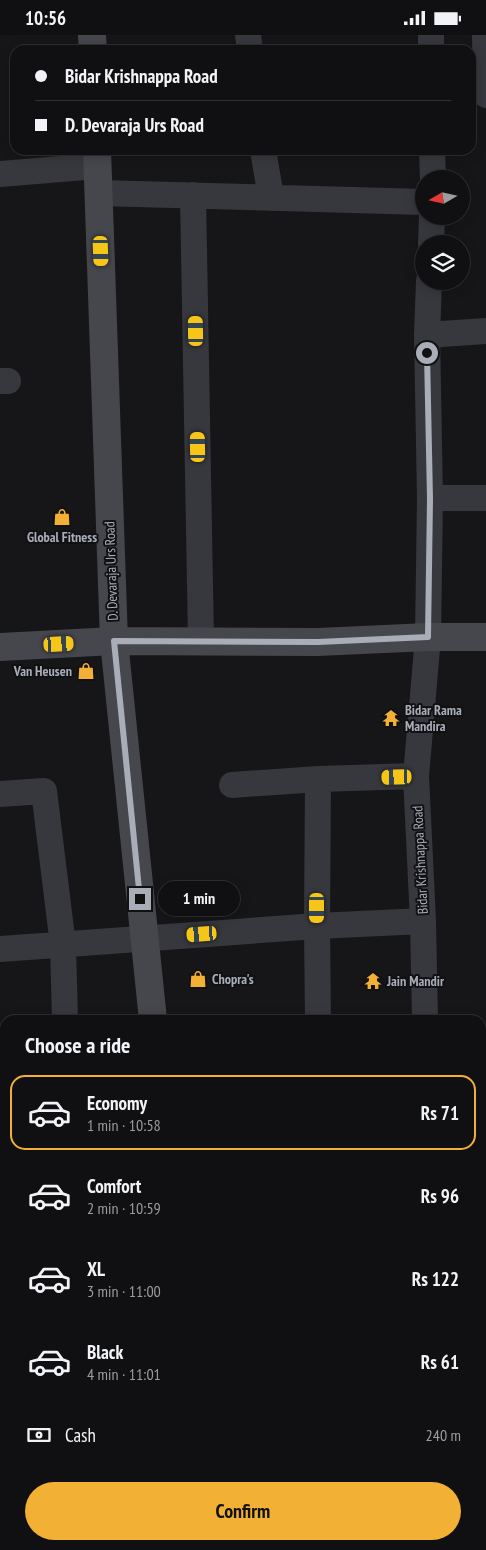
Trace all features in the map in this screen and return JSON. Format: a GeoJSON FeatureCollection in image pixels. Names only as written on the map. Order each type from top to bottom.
{"type":"FeatureCollection","features":[{"type":"Feature","properties":{"kind":"street"},"geometry":{"type":"LineString","coordinates":[[485,35],[486,95]]}},
{"type":"Feature","properties":{"kind":"street"},"geometry":{"type":"LineString","coordinates":[[264,155],[270,197]]}},
{"type":"Feature","properties":{"kind":"street"},"geometry":{"type":"LineString","coordinates":[[432,155],[433,170]]}},
{"type":"Feature","properties":{"kind":"street"},"geometry":{"type":"LineString","coordinates":[[0,174],[98,170],[193,195],[415,202]]}},
{"type":"Feature","properties":{"kind":"street","name":"D. Devaraja Urs Road"},"geometry":{"type":"LineString","coordinates":[[98,170],[114,641],[153,1015]]}},
{"type":"Feature","properties":{"kind":"street"},"geometry":{"type":"LineString","coordinates":[[193,195],[201,641]]}},
{"type":"Feature","properties":{"kind":"street","name":"Bidar Krishnappa Road"},"geometry":{"type":"LineString","coordinates":[[425,1015],[424,921],[416,776],[428,637],[430,499],[427,335],[429,290]]}},
{"type":"Feature","properties":{"kind":"street"},"geometry":{"type":"LineString","coordinates":[[427,335],[486,331]]}},
{"type":"Feature","properties":{"kind":"street"},"geometry":{"type":"LineString","coordinates":[[430,499],[486,498]]}},
{"type":"Feature","properties":{"kind":"street"},"geometry":{"type":"LineString","coordinates":[[0,647],[114,641],[318,642],[428,637],[486,637]]}},
{"type":"Feature","properties":{"kind":"street"},"geometry":{"type":"LineString","coordinates":[[232,785],[318,779],[416,776]]}},
{"type":"Feature","properties":{"kind":"street"},"geometry":{"type":"LineString","coordinates":[[318,779],[318,1015]]}},
{"type":"Feature","properties":{"kind":"street"},"geometry":{"type":"LineString","coordinates":[[0,794],[44,791],[63,945],[65,1015]]}},
{"type":"Feature","properties":{"kind":"street"},"geometry":{"type":"LineString","coordinates":[[0,949],[317,926],[424,921]]}},
{"type":"Feature","properties":{"kind":"place","name":"Global Fitness"},"geometry":{"type":"Point","coordinates":[62,517]}},
{"type":"Feature","properties":{"kind":"place","name":"Van Heusen"},"geometry":{"type":"Point","coordinates":[86,671]}},
{"type":"Feature","properties":{"kind":"place","name":"Bidar Rama Mandira"},"geometry":{"type":"Point","coordinates":[391,718]}},
{"type":"Feature","properties":{"kind":"place","name":"Chopra's"},"geometry":{"type":"Point","coordinates":[198,979]}},
{"type":"Feature","properties":{"kind":"place","name":"Jain Mandir"},"geometry":{"type":"Point","coordinates":[373,981]}},
{"type":"Feature","properties":{"kind":"route"},"geometry":{"type":"LineString","coordinates":[[140,899],[114,641],[318,642],[428,637],[430,499],[427,353]]}}]}
